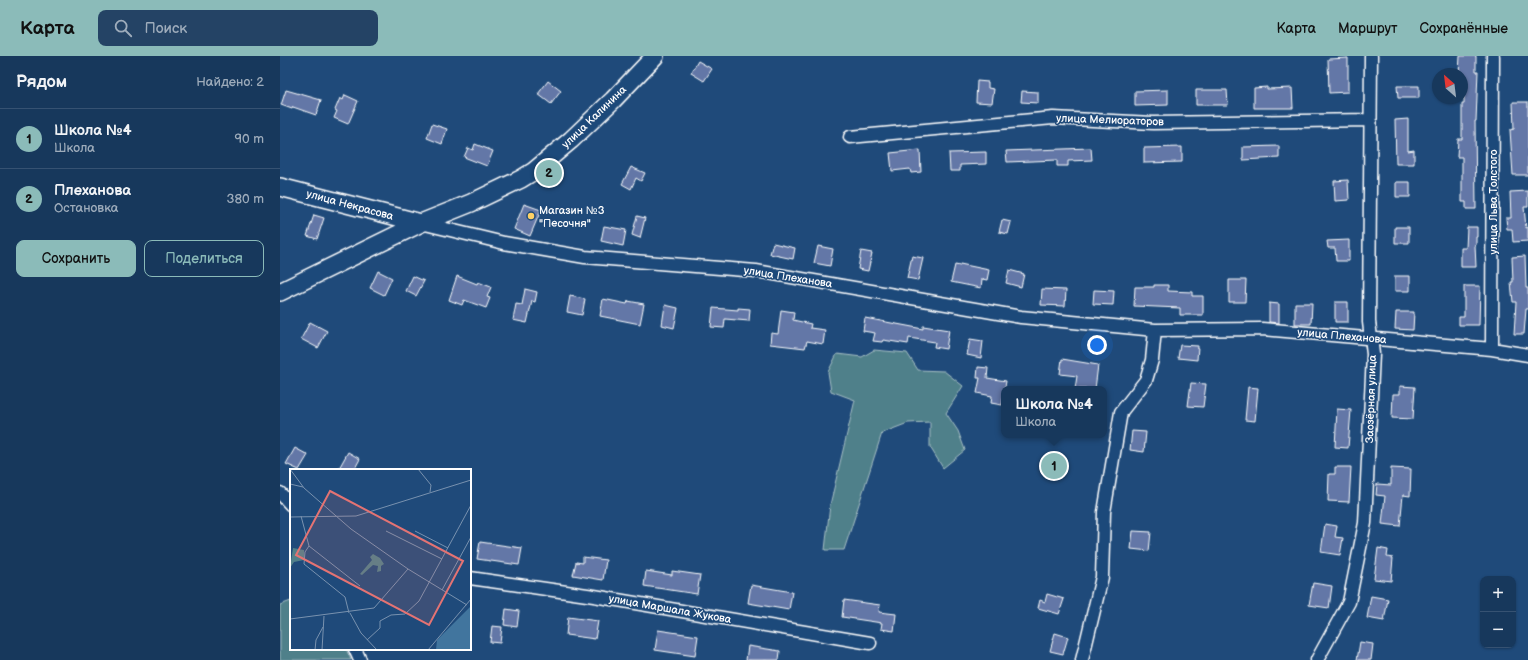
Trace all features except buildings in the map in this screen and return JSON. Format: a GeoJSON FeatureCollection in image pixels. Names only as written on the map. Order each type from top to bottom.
{"type":"FeatureCollection","features":[{"type":"Feature","properties":{"kind":"main road","name":"улица Калинина"},"geometry":{"type":"LineString","coordinates":[[280,292],[421,224],[471,203],[521,179],[534,171],[572,140],[655,56]]}},
{"type":"Feature","properties":{"kind":"main road","name":"улица Некрасова"},"geometry":{"type":"LineString","coordinates":[[280,187],[421,224]]}},
{"type":"Feature","properties":{"kind":"street","name":"Заозёрная улица"},"geometry":{"type":"LineString","coordinates":[[1317,660],[1349,602],[1365,523],[1373,354],[1369,322],[1371,56]]}},
{"type":"Feature","properties":{"kind":"street","name":"улица Льва Толстого"},"geometry":{"type":"LineString","coordinates":[[1492,349],[1493,56]]}},
{"type":"Feature","properties":{"kind":"street","name":"улица Мелиораторов"},"geometry":{"type":"LineString","coordinates":[[850,137],[975,124],[1053,118],[1153,123],[1370,120]]}},
{"type":"Feature","properties":{"kind":"street","name":"улица Плеханова"},"geometry":{"type":"LineString","coordinates":[[421,224],[504,243],[585,257],[756,271],[1021,317],[1155,330],[1262,329],[1492,349],[1528,355]]}},
{"type":"Feature","properties":{"kind":"street"},"geometry":{"type":"LineString","coordinates":[[1082,660],[1102,578],[1104,512],[1121,412],[1146,380],[1152,360],[1155,330]]}},
{"type":"Feature","properties":{"kind":"street"},"geometry":{"type":"LineString","coordinates":[[280,493],[290,504]]}},
{"type":"Feature","properties":{"kind":"street","name":"улица Маршала Жукова"},"geometry":{"type":"LineString","coordinates":[[471,578],[594,596],[870,643]]}},
{"type":"Feature","properties":{"kind":"street"},"geometry":{"type":"LineString","coordinates":[[355,650],[360,660]]}},
{"type":"Feature","properties":{"kind":"green space"},"geometry":{"type":"Polygon","coordinates":[[[874,350],[907,353],[918,370],[944,371],[963,386],[946,413],[958,431],[965,450],[943,468],[930,447],[930,422],[908,423],[882,433],[844,550],[825,550],[830,505],[855,400],[831,391],[828,372],[837,354],[862,357],[874,350]]]}},
{"type":"Feature","properties":{"kind":"green space"},"geometry":{"type":"Polygon","coordinates":[[[290,601],[290,650],[346,650],[351,660],[280,660],[280,605],[290,601]]]}},
{"type":"Feature","properties":{"kind":"place","name":"Плеханова"},"geometry":{"type":"Point","coordinates":[549,173]}},
{"type":"Feature","properties":{"kind":"place","name":"Магазин №3 \"Песочня\""},"geometry":{"type":"Point","coordinates":[531,216]}},
{"type":"Feature","properties":{"kind":"place","name":"Школа №4"},"geometry":{"type":"Point","coordinates":[1054,466]}}]}
